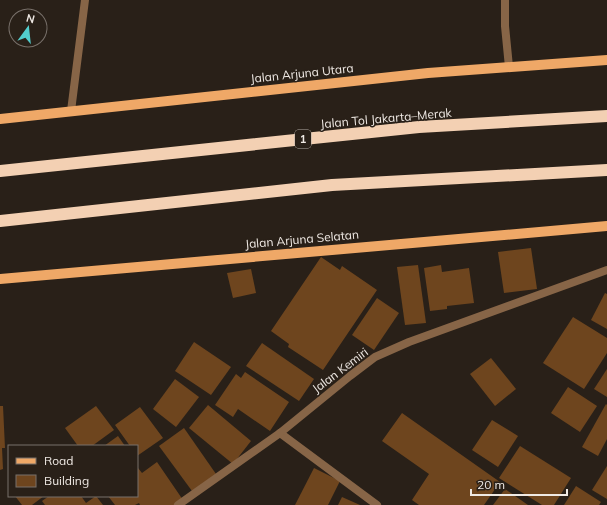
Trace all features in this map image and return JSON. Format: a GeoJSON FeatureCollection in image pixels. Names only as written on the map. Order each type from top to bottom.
{"type":"FeatureCollection","features":[{"type":"Feature","properties":{"kind":"highway","name":"Jalan Tol Jakarta–Merak"},"geometry":{"type":"LineString","coordinates":[[0,171],[419,127],[607,116]]}},
{"type":"Feature","properties":{"kind":"highway"},"geometry":{"type":"LineString","coordinates":[[0,221],[332,185],[607,170]]}},
{"type":"Feature","properties":{"kind":"main road","name":"Jalan Arjuna Utara"},"geometry":{"type":"LineString","coordinates":[[0,119],[428,73],[607,60]]}},
{"type":"Feature","properties":{"kind":"main road","name":"Jalan Arjuna Selatan"},"geometry":{"type":"LineString","coordinates":[[0,279],[607,226]]}},
{"type":"Feature","properties":{"kind":"street"},"geometry":{"type":"LineString","coordinates":[[71,111],[85,0]]}},
{"type":"Feature","properties":{"kind":"street"},"geometry":{"type":"LineString","coordinates":[[505,0],[505,26],[510,66]]}},
{"type":"Feature","properties":{"kind":"street","name":"Jalan Kemiri"},"geometry":{"type":"LineString","coordinates":[[178,505],[280,433],[375,357],[409,342],[607,270]]}},
{"type":"Feature","properties":{"kind":"street"},"geometry":{"type":"LineString","coordinates":[[280,433],[377,505]]}},
{"type":"Feature","properties":{"kind":"building"},"geometry":{"type":"Polygon","coordinates":[[[531,248],[537,289],[504,293],[498,252],[531,248]]]}},
{"type":"Feature","properties":{"kind":"building"},"geometry":{"type":"Polygon","coordinates":[[[321,257],[340,270],[342,266],[377,290],[323,370],[288,347],[289,344],[271,331],[321,257]]]}},
{"type":"Feature","properties":{"kind":"building"},"geometry":{"type":"Polygon","coordinates":[[[418,265],[426,323],[405,325],[397,267],[418,265]]]}},
{"type":"Feature","properties":{"kind":"building"},"geometry":{"type":"Polygon","coordinates":[[[441,265],[442,272],[469,268],[474,303],[447,306],[447,309],[430,311],[424,268],[441,265]]]}},
{"type":"Feature","properties":{"kind":"building"},"geometry":{"type":"Polygon","coordinates":[[[251,269],[256,293],[233,298],[227,273],[251,269]]]}},
{"type":"Feature","properties":{"kind":"building"},"geometry":{"type":"Polygon","coordinates":[[[605,293],[607,294],[607,329],[591,320],[605,293]]]}},
{"type":"Feature","properties":{"kind":"building"},"geometry":{"type":"Polygon","coordinates":[[[377,298],[399,313],[374,350],[352,335],[377,298]]]}},
{"type":"Feature","properties":{"kind":"building"},"geometry":{"type":"Polygon","coordinates":[[[573,317],[607,338],[607,353],[584,389],[543,363],[573,317]]]}},
{"type":"Feature","properties":{"kind":"building"},"geometry":{"type":"Polygon","coordinates":[[[194,342],[231,367],[211,395],[175,371],[194,342]]]}},
{"type":"Feature","properties":{"kind":"building"},"geometry":{"type":"Polygon","coordinates":[[[262,343],[314,379],[299,401],[246,366],[262,343]]]}},
{"type":"Feature","properties":{"kind":"building"},"geometry":{"type":"Polygon","coordinates":[[[491,358],[516,389],[495,406],[470,374],[491,358]]]}},
{"type":"Feature","properties":{"kind":"building"},"geometry":{"type":"Polygon","coordinates":[[[607,369],[607,397],[594,389],[607,369]]]}},
{"type":"Feature","properties":{"kind":"building"},"geometry":{"type":"Polygon","coordinates":[[[245,372],[289,402],[270,431],[238,409],[233,417],[215,405],[236,374],[241,378],[245,372]]]}},
{"type":"Feature","properties":{"kind":"building"},"geometry":{"type":"Polygon","coordinates":[[[175,379],[199,397],[176,427],[153,409],[175,379]]]}},
{"type":"Feature","properties":{"kind":"building"},"geometry":{"type":"Polygon","coordinates":[[[568,387],[597,406],[580,432],[551,413],[568,387]]]}},
{"type":"Feature","properties":{"kind":"building"},"geometry":{"type":"Polygon","coordinates":[[[606,404],[607,439],[598,456],[582,447],[606,404]]]}},
{"type":"Feature","properties":{"kind":"building"},"geometry":{"type":"Polygon","coordinates":[[[208,405],[251,441],[233,464],[189,428],[208,405]]]}},
{"type":"Feature","properties":{"kind":"building"},"geometry":{"type":"Polygon","coordinates":[[[0,406],[3,406],[5,448],[2,448],[3,469],[0,470],[0,406]]]}},
{"type":"Feature","properties":{"kind":"building"},"geometry":{"type":"Polygon","coordinates":[[[96,406],[114,430],[93,445],[77,445],[65,428],[96,406]]]}},
{"type":"Feature","properties":{"kind":"building"},"geometry":{"type":"Polygon","coordinates":[[[140,407],[163,438],[138,455],[138,445],[129,445],[115,425],[140,407]]]}},
{"type":"Feature","properties":{"kind":"building"},"geometry":{"type":"Polygon","coordinates":[[[402,413],[500,482],[484,505],[419,505],[412,500],[429,474],[382,441],[402,413]]]}},
{"type":"Feature","properties":{"kind":"building"},"geometry":{"type":"Polygon","coordinates":[[[492,420],[518,436],[498,467],[472,450],[492,420]]]}},
{"type":"Feature","properties":{"kind":"building"},"geometry":{"type":"Polygon","coordinates":[[[184,428],[216,474],[192,491],[159,446],[184,428]]]}},
{"type":"Feature","properties":{"kind":"building"},"geometry":{"type":"Polygon","coordinates":[[[118,436],[124,445],[105,445],[118,436]]]}},
{"type":"Feature","properties":{"kind":"building"},"geometry":{"type":"Polygon","coordinates":[[[520,446],[571,478],[554,505],[542,505],[499,478],[520,446]]]}},
{"type":"Feature","properties":{"kind":"building"},"geometry":{"type":"Polygon","coordinates":[[[157,462],[183,500],[176,505],[140,505],[139,503],[135,505],[115,505],[109,497],[138,497],[138,468],[142,473],[157,462]]]}},
{"type":"Feature","properties":{"kind":"building"},"geometry":{"type":"Polygon","coordinates":[[[607,466],[607,499],[592,490],[607,466]]]}},
{"type":"Feature","properties":{"kind":"building"},"geometry":{"type":"Polygon","coordinates":[[[314,468],[340,481],[328,505],[295,505],[314,468]]]}},
{"type":"Feature","properties":{"kind":"building"},"geometry":{"type":"Polygon","coordinates":[[[576,486],[601,502],[599,505],[564,505],[576,486]]]}},
{"type":"Feature","properties":{"kind":"building"},"geometry":{"type":"Polygon","coordinates":[[[505,489],[528,505],[493,505],[505,489]]]}},
{"type":"Feature","properties":{"kind":"building"},"geometry":{"type":"Polygon","coordinates":[[[16,497],[43,497],[32,505],[22,505],[16,497]]]}},
{"type":"Feature","properties":{"kind":"building"},"geometry":{"type":"Polygon","coordinates":[[[48,497],[82,497],[86,503],[97,497],[103,505],[45,505],[42,501],[48,497]]]}},
{"type":"Feature","properties":{"kind":"building"},"geometry":{"type":"Polygon","coordinates":[[[342,497],[360,505],[338,505],[342,497]]]}}]}
